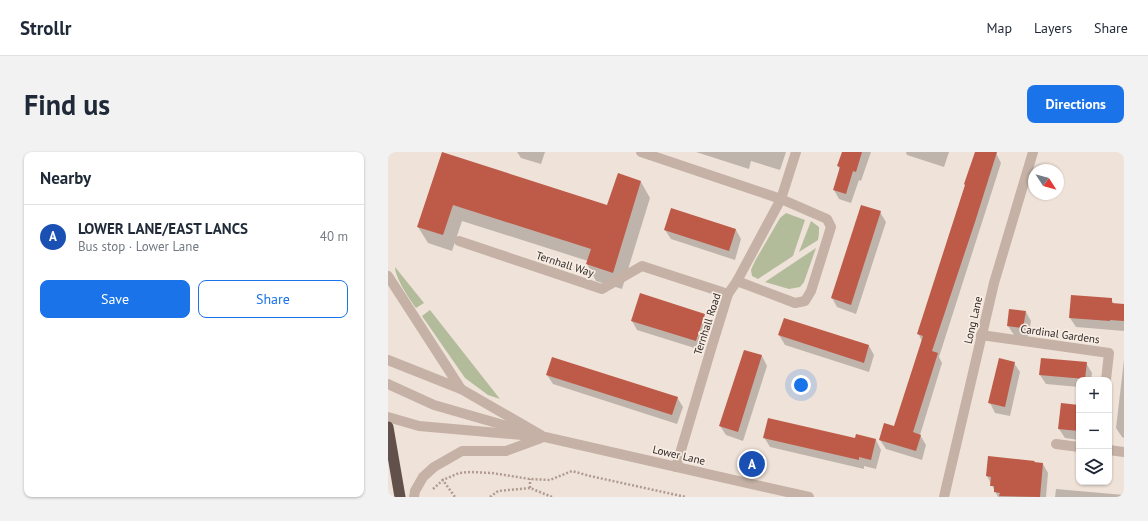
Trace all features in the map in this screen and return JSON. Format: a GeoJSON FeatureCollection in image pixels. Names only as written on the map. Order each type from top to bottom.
{"type":"FeatureCollection","features":[{"type":"Feature","properties":{"kind":"highway"},"geometry":{"type":"LineString","coordinates":[[388,427],[400,497]]}},
{"type":"Feature","properties":{"kind":"street"},"geometry":{"type":"LineString","coordinates":[[641,152],[781,199],[827,219],[831,227],[811,290],[806,300],[795,303],[737,281]]}},
{"type":"Feature","properties":{"kind":"street","name":"Ternhall Road"},"geometry":{"type":"LineString","coordinates":[[676,467],[728,294],[737,281],[781,199],[796,152]]}},
{"type":"Feature","properties":{"kind":"street","name":"Long Lane"},"geometry":{"type":"LineString","coordinates":[[944,497],[994,282],[1033,152]]}},
{"type":"Feature","properties":{"kind":"street","name":"Ternhall Way"},"geometry":{"type":"LineString","coordinates":[[459,241],[602,289],[642,266],[728,294]]}},
{"type":"Feature","properties":{"kind":"street"},"geometry":{"type":"LineString","coordinates":[[388,276],[461,389]]}},
{"type":"Feature","properties":{"kind":"street","name":"Cardinal Gardens"},"geometry":{"type":"LineString","coordinates":[[981,335],[1109,353],[1106,377]]}},
{"type":"Feature","properties":{"kind":"street","name":"Lower Lane"},"geometry":{"type":"LineString","coordinates":[[388,360],[461,389],[544,437]]}},
{"type":"Feature","properties":{"kind":"street"},"geometry":{"type":"LineString","coordinates":[[388,384],[434,405],[544,437]]}},
{"type":"Feature","properties":{"kind":"street","name":"Lower Lane"},"geometry":{"type":"LineString","coordinates":[[388,417],[419,426],[544,437],[809,497]]}},
{"type":"Feature","properties":{"kind":"street"},"geometry":{"type":"LineString","coordinates":[[414,497],[415,491],[423,477],[434,467],[462,451],[506,451],[544,437]]}},
{"type":"Feature","properties":{"kind":"street"},"geometry":{"type":"LineString","coordinates":[[1056,444],[1076,447]]}},
{"type":"Feature","properties":{"kind":"street"},"geometry":{"type":"LineString","coordinates":[[1112,450],[1124,452]]}},
{"type":"Feature","properties":{"kind":"path"},"geometry":{"type":"LineString","coordinates":[[434,467],[454,497]]}},
{"type":"Feature","properties":{"kind":"path"},"geometry":{"type":"LineString","coordinates":[[432,490],[443,480],[458,472],[492,473],[530,479],[550,480],[572,471],[686,497]]}},
{"type":"Feature","properties":{"kind":"path"},"geometry":{"type":"LineString","coordinates":[[530,479],[530,488]]}},
{"type":"Feature","properties":{"kind":"path"},"geometry":{"type":"LineString","coordinates":[[490,497],[498,491],[530,488],[552,497]]}},
{"type":"Feature","properties":{"kind":"green space"},"geometry":{"type":"Polygon","coordinates":[[[786,213],[805,220],[793,256],[758,279],[752,276],[751,270],[780,218],[786,213]]]}},
{"type":"Feature","properties":{"kind":"green space"},"geometry":{"type":"Polygon","coordinates":[[[811,221],[819,227],[818,240],[799,252],[811,221]]]}},
{"type":"Feature","properties":{"kind":"green space"},"geometry":{"type":"Polygon","coordinates":[[[816,248],[804,282],[800,287],[789,289],[765,282],[816,248]]]}},
{"type":"Feature","properties":{"kind":"green space"},"geometry":{"type":"Polygon","coordinates":[[[395,267],[424,303],[416,308],[406,294],[395,267]]]}},
{"type":"Feature","properties":{"kind":"green space"},"geometry":{"type":"Polygon","coordinates":[[[430,310],[500,399],[488,395],[465,378],[422,316],[430,310]]]}},
{"type":"Feature","properties":{"kind":"building"},"geometry":{"type":"Polygon","coordinates":[[[442,152],[607,205],[618,173],[641,181],[613,273],[586,264],[591,249],[453,205],[443,235],[417,227],[442,152]]]}},
{"type":"Feature","properties":{"kind":"building"},"geometry":{"type":"Polygon","coordinates":[[[842,152],[862,152],[856,172],[853,171],[846,194],[833,190],[840,167],[837,166],[842,152]]]}},
{"type":"Feature","properties":{"kind":"building"},"geometry":{"type":"Polygon","coordinates":[[[975,152],[997,152],[932,351],[938,353],[913,432],[921,435],[916,451],[879,440],[884,423],[894,426],[923,336],[917,334],[975,152]]]}},
{"type":"Feature","properties":{"kind":"building"},"geometry":{"type":"Polygon","coordinates":[[[861,205],[881,211],[851,305],[831,298],[861,205]]]}},
{"type":"Feature","properties":{"kind":"building"},"geometry":{"type":"Polygon","coordinates":[[[671,208],[736,229],[729,251],[664,230],[671,208]]]}},
{"type":"Feature","properties":{"kind":"building"},"geometry":{"type":"Polygon","coordinates":[[[640,293],[705,314],[696,341],[631,321],[640,293]]]}},
{"type":"Feature","properties":{"kind":"building"},"geometry":{"type":"Polygon","coordinates":[[[1071,295],[1112,298],[1112,303],[1124,304],[1124,321],[1069,318],[1071,295]]]}},
{"type":"Feature","properties":{"kind":"building"},"geometry":{"type":"Polygon","coordinates":[[[1009,309],[1026,311],[1023,328],[1007,326],[1009,309]]]}},
{"type":"Feature","properties":{"kind":"building"},"geometry":{"type":"Polygon","coordinates":[[[784,318],[869,345],[864,363],[778,335],[784,318]]]}},
{"type":"Feature","properties":{"kind":"building"},"geometry":{"type":"Polygon","coordinates":[[[744,350],[762,355],[738,432],[719,426],[744,350]]]}},
{"type":"Feature","properties":{"kind":"building"},"geometry":{"type":"Polygon","coordinates":[[[552,357],[678,397],[672,415],[546,375],[552,357]]]}},
{"type":"Feature","properties":{"kind":"building"},"geometry":{"type":"Polygon","coordinates":[[[999,358],[1015,362],[1005,407],[988,403],[999,358]]]}},
{"type":"Feature","properties":{"kind":"building"},"geometry":{"type":"Polygon","coordinates":[[[1041,358],[1087,362],[1085,377],[1076,377],[1076,378],[1039,375],[1041,358]]]}},
{"type":"Feature","properties":{"kind":"building"},"geometry":{"type":"Polygon","coordinates":[[[1061,403],[1076,405],[1076,431],[1058,429],[1061,403]]]}},
{"type":"Feature","properties":{"kind":"building"},"geometry":{"type":"Polygon","coordinates":[[[768,418],[855,438],[856,434],[876,439],[871,460],[859,457],[859,460],[763,438],[768,418]]]}},
{"type":"Feature","properties":{"kind":"building"},"geometry":{"type":"Polygon","coordinates":[[[988,456],[1043,463],[1040,497],[999,496],[1000,493],[994,492],[994,486],[990,486],[991,477],[986,476],[988,456]]]}},
{"type":"Feature","properties":{"kind":"place","name":"LOWER LANE/EAST LANCS"},"geometry":{"type":"Point","coordinates":[752,464]}}]}
